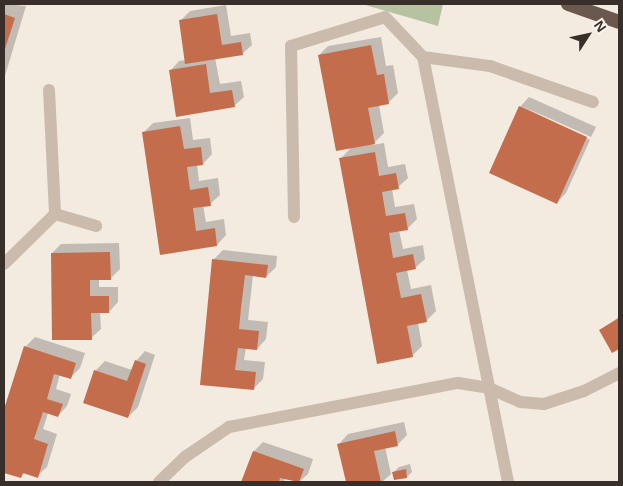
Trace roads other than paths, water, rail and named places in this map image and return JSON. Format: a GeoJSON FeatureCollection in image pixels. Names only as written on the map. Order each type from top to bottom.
{"type":"FeatureCollection","features":[{"type":"Feature","properties":{"kind":"highway"},"geometry":{"type":"LineString","coordinates":[[568,4],[619,22]]}},
{"type":"Feature","properties":{"kind":"street"},"geometry":{"type":"LineString","coordinates":[[294,217],[291,46],[385,17],[423,57],[508,482]]}},
{"type":"Feature","properties":{"kind":"street"},"geometry":{"type":"LineString","coordinates":[[423,57],[490,66],[594,102]]}},
{"type":"Feature","properties":{"kind":"street"},"geometry":{"type":"LineString","coordinates":[[4,264],[55,214],[49,90]]}},
{"type":"Feature","properties":{"kind":"street"},"geometry":{"type":"LineString","coordinates":[[55,214],[96,226]]}},
{"type":"Feature","properties":{"kind":"street"},"geometry":{"type":"LineString","coordinates":[[159,482],[186,457],[229,427],[458,384],[489,388],[521,402],[544,404],[584,391],[619,374]]}}]}
